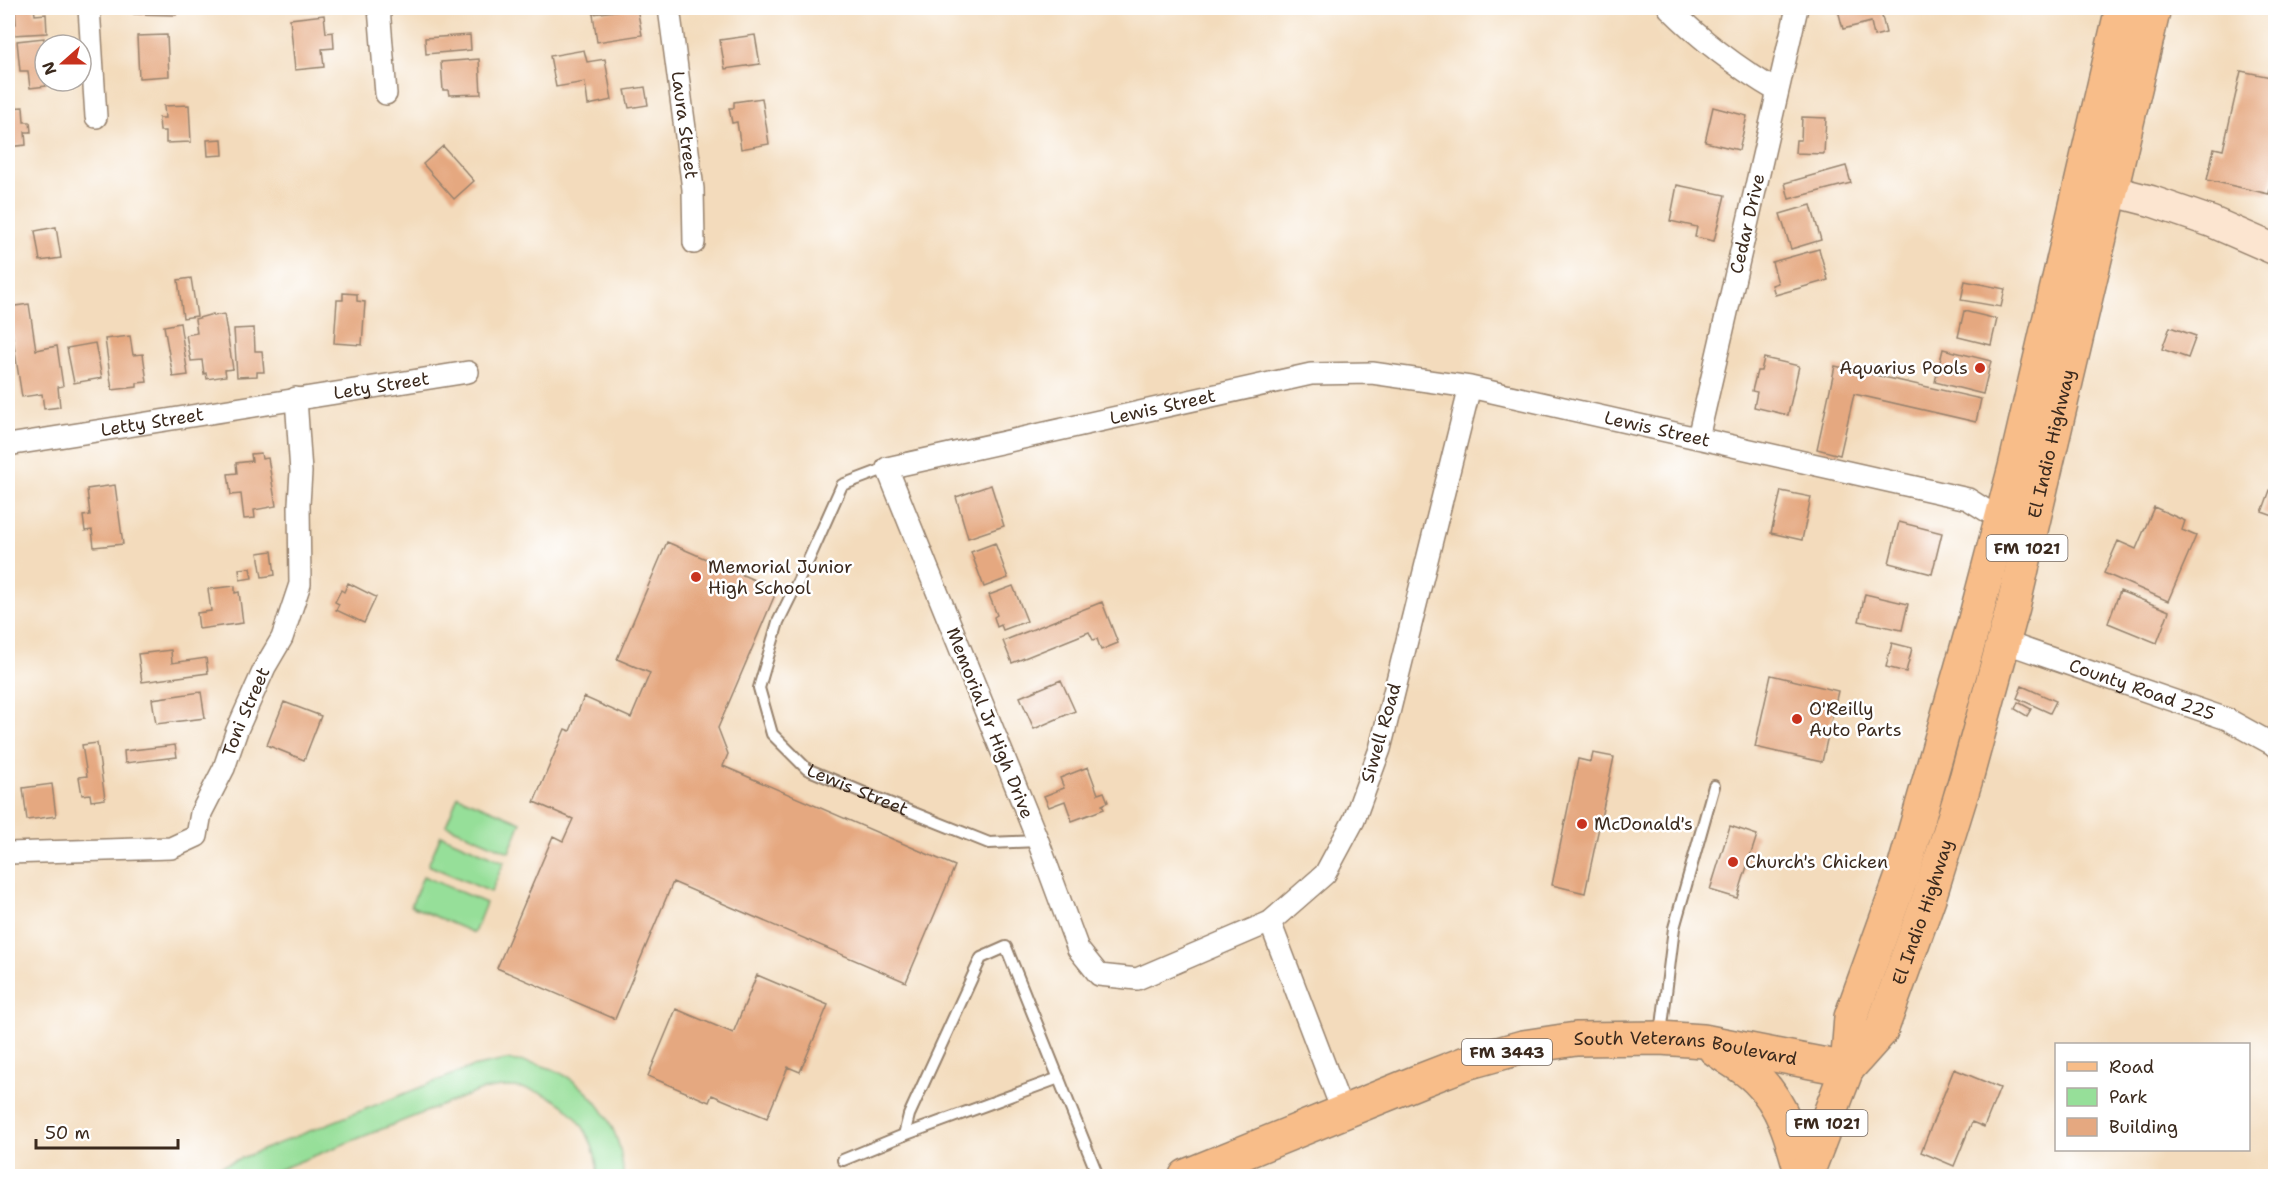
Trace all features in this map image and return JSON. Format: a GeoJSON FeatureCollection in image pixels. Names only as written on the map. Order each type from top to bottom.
{"type":"FeatureCollection","features":[{"type":"Feature","properties":{"kind":"main road","name":"El Indio Highway"},"geometry":{"type":"LineString","coordinates":[[1847,1069],[1881,1031],[1930,895],[1966,779],[2004,642],[2032,530],[2096,187],[2122,8]]}},
{"type":"Feature","properties":{"kind":"main road","name":"El Indio Highway"},"geometry":{"type":"LineString","coordinates":[[1804,1176],[1847,1069],[1851,1017],[1902,876],[1973,627],[2015,467],[2096,187],[2154,8]]}},
{"type":"Feature","properties":{"kind":"main road","name":"South Veterans Boulevard"},"geometry":{"type":"LineString","coordinates":[[1186,1176],[1466,1063],[1523,1047],[1576,1039],[1660,1038],[1703,1041],[1847,1069]]}},
{"type":"Feature","properties":{"kind":"main road"},"geometry":{"type":"LineString","coordinates":[[1703,1041],[1756,1078],[1773,1099],[1789,1131],[1804,1176]]}},
{"type":"Feature","properties":{"kind":"street"},"geometry":{"type":"LineString","coordinates":[[89,8],[96,117]]}},
{"type":"Feature","properties":{"kind":"street"},"geometry":{"type":"LineString","coordinates":[[379,8],[386,94]]}},
{"type":"Feature","properties":{"kind":"street","name":"Laura Street"},"geometry":{"type":"LineString","coordinates":[[669,8],[693,189],[694,243]]}},
{"type":"Feature","properties":{"kind":"street"},"geometry":{"type":"LineString","coordinates":[[1669,8],[1731,61],[1777,91]]}},
{"type":"Feature","properties":{"kind":"street","name":"Cedar Drive"},"geometry":{"type":"LineString","coordinates":[[1698,438],[1797,8]]}},
{"type":"Feature","properties":{"kind":"street"},"geometry":{"type":"LineString","coordinates":[[2096,187],[2151,201],[2212,222],[2276,250]]}},
{"type":"Feature","properties":{"kind":"street","name":"Lety Street"},"geometry":{"type":"LineString","coordinates":[[296,398],[468,372]]}},
{"type":"Feature","properties":{"kind":"street","name":"Lewis Street"},"geometry":{"type":"LineString","coordinates":[[887,468],[1311,374],[1372,373],[1470,387],[1968,499],[2001,519],[2032,530]]}},
{"type":"Feature","properties":{"kind":"street","name":"Siwell Road"},"geometry":{"type":"LineString","coordinates":[[1099,975],[1137,979],[1270,922],[1325,874],[1354,820],[1380,749],[1470,387]]}},
{"type":"Feature","properties":{"kind":"street","name":"Letty Street"},"geometry":{"type":"LineString","coordinates":[[8,445],[296,398]]}},
{"type":"Feature","properties":{"kind":"street","name":"Toni Street"},"geometry":{"type":"LineString","coordinates":[[8,853],[171,848],[197,836],[201,813],[224,768],[237,730],[265,668],[282,638],[300,584],[301,472],[296,398]]}},
{"type":"Feature","properties":{"kind":"street","name":"Memorial Jr High Drive"},"geometry":{"type":"LineString","coordinates":[[887,468],[1038,841],[1078,949],[1099,975]]}},
{"type":"Feature","properties":{"kind":"street","name":"County Road 225"},"geometry":{"type":"LineString","coordinates":[[2004,642],[2227,719],[2276,746]]}},
{"type":"Feature","properties":{"kind":"street"},"geometry":{"type":"LineString","coordinates":[[1270,922],[1343,1113]]}},
{"type":"Feature","properties":{"kind":"lane","name":"Lewis Street"},"geometry":{"type":"LineString","coordinates":[[887,468],[842,485],[778,622],[759,688],[771,734],[807,769],[936,822],[989,843],[1038,841]]}},
{"type":"Feature","properties":{"kind":"lane"},"geometry":{"type":"LineString","coordinates":[[1660,1038],[1674,928],[1714,786]]}},
{"type":"Feature","properties":{"kind":"lane"},"geometry":{"type":"LineString","coordinates":[[904,1135],[909,1115],[981,958],[1006,947],[1098,1176]]}},
{"type":"Feature","properties":{"kind":"lane"},"geometry":{"type":"LineString","coordinates":[[843,1160],[1059,1078]]}},
{"type":"Feature","properties":{"kind":"green space"},"geometry":{"type":"Polygon","coordinates":[[[458,796],[521,822],[509,852],[446,825],[458,796]]]}},
{"type":"Feature","properties":{"kind":"green space"},"geometry":{"type":"Polygon","coordinates":[[[441,835],[504,862],[491,892],[428,865],[441,835]]]}},
{"type":"Feature","properties":{"kind":"green space"},"geometry":{"type":"Polygon","coordinates":[[[423,876],[486,903],[474,933],[411,906],[423,876]]]}},
{"type":"Feature","properties":{"kind":"green space"},"geometry":{"type":"Polygon","coordinates":[[[506,1060],[543,1066],[560,1073],[589,1095],[610,1124],[622,1158],[623,1176],[598,1176],[594,1153],[586,1133],[574,1116],[559,1102],[541,1093],[521,1088],[499,1087],[476,1092],[263,1176],[196,1176],[472,1067],[506,1060]]]}},
{"type":"Feature","properties":{"kind":"building"},"geometry":{"type":"Polygon","coordinates":[[[15,8],[34,8],[35,15],[46,14],[47,33],[13,35],[12,24],[16,24],[15,8]]]}},
{"type":"Feature","properties":{"kind":"building"},"geometry":{"type":"Polygon","coordinates":[[[134,8],[177,8],[176,15],[134,14],[134,8]]]}},
{"type":"Feature","properties":{"kind":"building"},"geometry":{"type":"Polygon","coordinates":[[[637,8],[642,35],[597,42],[593,14],[637,8]]]}},
{"type":"Feature","properties":{"kind":"building"},"geometry":{"type":"Polygon","coordinates":[[[763,8],[794,8],[794,9],[764,13],[763,8]]]}},
{"type":"Feature","properties":{"kind":"building"},"geometry":{"type":"Polygon","coordinates":[[[1880,8],[1886,33],[1874,36],[1871,22],[1843,29],[1838,10],[1880,8]]]}},
{"type":"Feature","properties":{"kind":"building"},"geometry":{"type":"Polygon","coordinates":[[[324,15],[326,33],[333,32],[334,48],[322,49],[324,67],[295,70],[290,19],[324,15]]]}},
{"type":"Feature","properties":{"kind":"building"},"geometry":{"type":"Polygon","coordinates":[[[167,35],[169,76],[139,78],[137,36],[167,35]]]}},
{"type":"Feature","properties":{"kind":"building"},"geometry":{"type":"Polygon","coordinates":[[[470,35],[471,50],[426,54],[425,38],[470,35]]]}},
{"type":"Feature","properties":{"kind":"building"},"geometry":{"type":"Polygon","coordinates":[[[755,35],[760,64],[725,69],[720,40],[755,35]]]}},
{"type":"Feature","properties":{"kind":"building"},"geometry":{"type":"Polygon","coordinates":[[[33,39],[33,88],[30,88],[28,71],[20,71],[17,41],[33,39]]]}},
{"type":"Feature","properties":{"kind":"building"},"geometry":{"type":"Polygon","coordinates":[[[584,50],[587,62],[605,59],[612,100],[588,105],[585,82],[556,87],[550,56],[584,50]]]}},
{"type":"Feature","properties":{"kind":"building"},"geometry":{"type":"Polygon","coordinates":[[[479,59],[481,94],[449,95],[448,90],[443,90],[441,62],[479,59]]]}},
{"type":"Feature","properties":{"kind":"building"},"geometry":{"type":"Polygon","coordinates":[[[2241,71],[2276,78],[2276,164],[2269,194],[2207,180],[2214,148],[2223,150],[2241,71]]]}},
{"type":"Feature","properties":{"kind":"building"},"geometry":{"type":"Polygon","coordinates":[[[645,87],[648,105],[629,108],[625,90],[645,87]]]}},
{"type":"Feature","properties":{"kind":"building"},"geometry":{"type":"Polygon","coordinates":[[[762,98],[769,144],[741,149],[737,122],[732,123],[729,108],[734,108],[734,102],[762,98]]]}},
{"type":"Feature","properties":{"kind":"building"},"geometry":{"type":"Polygon","coordinates":[[[189,105],[191,142],[166,143],[166,131],[160,131],[159,118],[165,118],[164,106],[189,105]]]}},
{"type":"Feature","properties":{"kind":"building"},"geometry":{"type":"Polygon","coordinates":[[[23,107],[24,122],[30,122],[31,132],[25,132],[26,145],[8,147],[8,108],[23,107]]]}},
{"type":"Feature","properties":{"kind":"building"},"geometry":{"type":"Polygon","coordinates":[[[1713,107],[1747,116],[1739,150],[1705,142],[1713,107]]]}},
{"type":"Feature","properties":{"kind":"building"},"geometry":{"type":"Polygon","coordinates":[[[1802,117],[1826,118],[1824,154],[1795,153],[1796,140],[1801,140],[1802,117]]]}},
{"type":"Feature","properties":{"kind":"building"},"geometry":{"type":"Polygon","coordinates":[[[222,139],[223,155],[208,156],[207,140],[222,139]]]}},
{"type":"Feature","properties":{"kind":"building"},"geometry":{"type":"Polygon","coordinates":[[[443,146],[474,181],[454,199],[423,164],[443,146]]]}},
{"type":"Feature","properties":{"kind":"building"},"geometry":{"type":"Polygon","coordinates":[[[1846,166],[1851,183],[1789,199],[1785,183],[1846,166]]]}},
{"type":"Feature","properties":{"kind":"building"},"geometry":{"type":"Polygon","coordinates":[[[1677,185],[1725,195],[1714,241],[1695,237],[1697,227],[1670,221],[1677,185]]]}},
{"type":"Feature","properties":{"kind":"building"},"geometry":{"type":"Polygon","coordinates":[[[1811,205],[1821,240],[1791,249],[1780,214],[1811,205]]]}},
{"type":"Feature","properties":{"kind":"building"},"geometry":{"type":"Polygon","coordinates":[[[56,227],[61,258],[40,261],[35,231],[56,227]]]}},
{"type":"Feature","properties":{"kind":"building"},"geometry":{"type":"Polygon","coordinates":[[[1819,249],[1828,280],[1775,295],[1772,285],[1778,283],[1772,262],[1819,249]]]}},
{"type":"Feature","properties":{"kind":"building"},"geometry":{"type":"Polygon","coordinates":[[[191,278],[197,316],[183,318],[178,280],[191,278]]]}},
{"type":"Feature","properties":{"kind":"building"},"geometry":{"type":"Polygon","coordinates":[[[1965,281],[2005,289],[2001,307],[1961,300],[1965,281]]]}},
{"type":"Feature","properties":{"kind":"building"},"geometry":{"type":"Polygon","coordinates":[[[343,293],[357,294],[357,301],[365,302],[362,345],[334,343],[337,300],[343,300],[343,293]]]}},
{"type":"Feature","properties":{"kind":"building"},"geometry":{"type":"Polygon","coordinates":[[[29,304],[36,350],[57,346],[63,386],[58,387],[60,407],[44,409],[42,394],[22,397],[8,307],[29,304]]]}},
{"type":"Feature","properties":{"kind":"building"},"geometry":{"type":"Polygon","coordinates":[[[1964,311],[1997,319],[1991,345],[1958,337],[1964,311]]]}},
{"type":"Feature","properties":{"kind":"building"},"geometry":{"type":"Polygon","coordinates":[[[213,314],[213,316],[224,314],[233,369],[225,370],[226,376],[207,379],[202,360],[191,361],[186,335],[197,333],[195,319],[213,314]]]}},
{"type":"Feature","properties":{"kind":"building"},"geometry":{"type":"Polygon","coordinates":[[[180,323],[188,375],[173,377],[164,326],[180,323]]]}},
{"type":"Feature","properties":{"kind":"building"},"geometry":{"type":"Polygon","coordinates":[[[2170,327],[2196,336],[2188,358],[2162,349],[2170,327]]]}},
{"type":"Feature","properties":{"kind":"building"},"geometry":{"type":"Polygon","coordinates":[[[254,328],[255,351],[262,351],[264,372],[257,372],[257,376],[237,377],[234,329],[254,328]]]}},
{"type":"Feature","properties":{"kind":"building"},"geometry":{"type":"Polygon","coordinates":[[[130,336],[133,355],[143,354],[147,382],[137,383],[137,387],[112,390],[105,339],[130,336]]]}},
{"type":"Feature","properties":{"kind":"building"},"geometry":{"type":"Polygon","coordinates":[[[95,343],[102,378],[74,383],[67,348],[95,343]]]}},
{"type":"Feature","properties":{"kind":"building"},"geometry":{"type":"Polygon","coordinates":[[[1943,349],[1991,361],[1983,394],[1935,382],[1943,349]]]}},
{"type":"Feature","properties":{"kind":"building"},"geometry":{"type":"Polygon","coordinates":[[[1764,358],[1799,366],[1788,415],[1754,407],[1757,392],[1752,391],[1757,371],[1761,371],[1764,358]]]}},
{"type":"Feature","properties":{"kind":"building"},"geometry":{"type":"Polygon","coordinates":[[[1835,366],[1981,399],[1976,422],[1854,394],[1840,455],[1817,449],[1835,366]]]}},
{"type":"Feature","properties":{"kind":"building"},"geometry":{"type":"Polygon","coordinates":[[[261,453],[262,459],[268,458],[276,506],[254,510],[255,518],[244,519],[241,494],[231,495],[228,474],[237,473],[236,463],[252,461],[251,454],[261,453]]]}},
{"type":"Feature","properties":{"kind":"building"},"geometry":{"type":"Polygon","coordinates":[[[2276,474],[2276,517],[2262,512],[2276,474]]]}},
{"type":"Feature","properties":{"kind":"building"},"geometry":{"type":"Polygon","coordinates":[[[115,485],[123,544],[94,547],[92,530],[85,531],[83,516],[90,515],[87,489],[115,485]]]}},
{"type":"Feature","properties":{"kind":"building"},"geometry":{"type":"Polygon","coordinates":[[[991,485],[1004,526],[968,538],[956,497],[991,485]]]}},
{"type":"Feature","properties":{"kind":"building"},"geometry":{"type":"Polygon","coordinates":[[[1781,491],[1811,497],[1802,540],[1771,533],[1781,491]]]}},
{"type":"Feature","properties":{"kind":"building"},"geometry":{"type":"Polygon","coordinates":[[[2154,507],[2185,521],[2182,530],[2196,536],[2168,601],[2104,573],[2118,541],[2136,549],[2154,507]]]}},
{"type":"Feature","properties":{"kind":"building"},"geometry":{"type":"Polygon","coordinates":[[[1899,522],[1942,533],[1932,574],[1889,563],[1899,522]]]}},
{"type":"Feature","properties":{"kind":"building"},"geometry":{"type":"Polygon","coordinates":[[[667,542],[777,590],[718,728],[728,754],[723,766],[955,866],[906,982],[673,882],[615,1019],[497,968],[553,836],[563,841],[573,819],[534,802],[565,729],[570,731],[584,697],[631,718],[650,673],[617,659],[667,542]]]}},
{"type":"Feature","properties":{"kind":"building"},"geometry":{"type":"Polygon","coordinates":[[[995,543],[1008,578],[984,587],[971,552],[995,543]]]}},
{"type":"Feature","properties":{"kind":"building"},"geometry":{"type":"Polygon","coordinates":[[[272,551],[275,575],[262,577],[258,553],[272,551]]]}},
{"type":"Feature","properties":{"kind":"building"},"geometry":{"type":"Polygon","coordinates":[[[250,568],[252,578],[240,580],[239,569],[250,568]]]}},
{"type":"Feature","properties":{"kind":"building"},"geometry":{"type":"Polygon","coordinates":[[[348,583],[376,597],[364,623],[336,610],[339,604],[335,602],[341,590],[344,592],[348,583]]]}},
{"type":"Feature","properties":{"kind":"building"},"geometry":{"type":"Polygon","coordinates":[[[235,586],[235,593],[239,592],[243,623],[199,629],[197,613],[211,611],[208,589],[235,586]]]}},
{"type":"Feature","properties":{"kind":"building"},"geometry":{"type":"Polygon","coordinates":[[[1013,586],[1027,621],[1003,630],[1001,625],[997,627],[994,617],[997,615],[989,595],[1013,586]]]}},
{"type":"Feature","properties":{"kind":"building"},"geometry":{"type":"Polygon","coordinates":[[[2120,591],[2169,611],[2157,643],[2108,623],[2120,591]]]}},
{"type":"Feature","properties":{"kind":"building"},"geometry":{"type":"Polygon","coordinates":[[[1865,594],[1908,604],[1902,630],[1859,621],[1865,594]]]}},
{"type":"Feature","properties":{"kind":"building"},"geometry":{"type":"Polygon","coordinates":[[[1102,602],[1118,643],[1101,650],[1097,639],[1093,640],[1089,632],[1012,663],[1003,641],[1102,602]]]}},
{"type":"Feature","properties":{"kind":"building"},"geometry":{"type":"Polygon","coordinates":[[[1892,643],[1912,648],[1906,672],[1886,667],[1892,643]]]}},
{"type":"Feature","properties":{"kind":"building"},"geometry":{"type":"Polygon","coordinates":[[[171,650],[172,663],[206,658],[208,673],[142,682],[138,654],[171,650]]]}},
{"type":"Feature","properties":{"kind":"building","name":"O'Reilly Auto Parts"},"geometry":{"type":"Polygon","coordinates":[[[1771,675],[1838,691],[1822,762],[1755,747],[1771,675]]]}},
{"type":"Feature","properties":{"kind":"building"},"geometry":{"type":"Polygon","coordinates":[[[1061,680],[1075,711],[1034,729],[1020,697],[1061,680]]]}},
{"type":"Feature","properties":{"kind":"building"},"geometry":{"type":"Polygon","coordinates":[[[2022,686],[2056,701],[2050,713],[2017,698],[2022,686]]]}},
{"type":"Feature","properties":{"kind":"building"},"geometry":{"type":"Polygon","coordinates":[[[201,692],[205,718],[156,724],[152,699],[201,692]]]}},
{"type":"Feature","properties":{"kind":"building"},"geometry":{"type":"Polygon","coordinates":[[[284,702],[321,716],[304,760],[267,745],[284,702]]]}},
{"type":"Feature","properties":{"kind":"building"},"geometry":{"type":"Polygon","coordinates":[[[2018,702],[2031,709],[2027,716],[2015,709],[2018,702]]]}},
{"type":"Feature","properties":{"kind":"building"},"geometry":{"type":"Polygon","coordinates":[[[97,743],[105,799],[91,801],[90,794],[82,795],[79,777],[87,776],[82,745],[97,743]]]}},
{"type":"Feature","properties":{"kind":"building"},"geometry":{"type":"Polygon","coordinates":[[[175,745],[177,757],[125,763],[124,751],[175,745]]]}},
{"type":"Feature","properties":{"kind":"building","name":"McDonald's"},"geometry":{"type":"Polygon","coordinates":[[[1593,753],[1614,757],[1585,893],[1552,885],[1578,759],[1591,762],[1593,753]]]}},
{"type":"Feature","properties":{"kind":"building"},"geometry":{"type":"Polygon","coordinates":[[[1088,767],[1098,794],[1104,792],[1108,802],[1102,805],[1104,809],[1072,821],[1065,801],[1049,807],[1044,796],[1064,788],[1060,778],[1088,767]]]}},
{"type":"Feature","properties":{"kind":"building"},"geometry":{"type":"Polygon","coordinates":[[[52,784],[56,816],[27,820],[23,788],[52,784]]]}},
{"type":"Feature","properties":{"kind":"building","name":"Church's Chicken"},"geometry":{"type":"Polygon","coordinates":[[[1730,826],[1757,835],[1737,898],[1710,890],[1730,826]]]}},
{"type":"Feature","properties":{"kind":"building"},"geometry":{"type":"Polygon","coordinates":[[[757,975],[828,1005],[800,1072],[788,1067],[767,1118],[712,1095],[709,1102],[648,1076],[676,1009],[733,1033],[757,975]]]}},
{"type":"Feature","properties":{"kind":"building"},"geometry":{"type":"Polygon","coordinates":[[[1954,1069],[2000,1088],[1984,1127],[1972,1122],[1954,1166],[1921,1152],[1954,1069]]]}},
{"type":"Feature","properties":{"kind":"place","name":"Aquarius Pools"},"geometry":{"type":"Point","coordinates":[1980,368]}},
{"type":"Feature","properties":{"kind":"place","name":"Memorial Junior High School"},"geometry":{"type":"Point","coordinates":[696,577]}},
{"type":"Feature","properties":{"kind":"place","name":"O'Reilly Auto Parts"},"geometry":{"type":"Point","coordinates":[1797,719]}},
{"type":"Feature","properties":{"kind":"place","name":"McDonald's"},"geometry":{"type":"Point","coordinates":[1582,824]}},
{"type":"Feature","properties":{"kind":"place","name":"Church's Chicken"},"geometry":{"type":"Point","coordinates":[1733,862]}}]}
